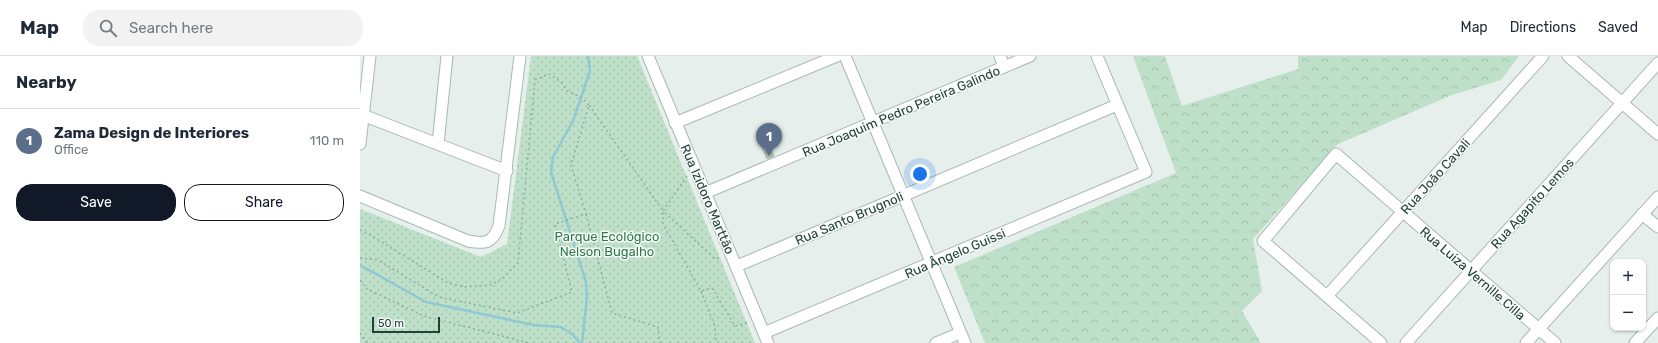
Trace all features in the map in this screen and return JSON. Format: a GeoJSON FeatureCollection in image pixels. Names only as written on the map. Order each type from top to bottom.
{"type":"FeatureCollection","features":[{"type":"Feature","properties":{"kind":"street"},"geometry":{"type":"LineString","coordinates":[[360,144],[362,115],[370,56]]}},
{"type":"Feature","properties":{"kind":"street"},"geometry":{"type":"LineString","coordinates":[[438,144],[447,56]]}},
{"type":"Feature","properties":{"kind":"street"},"geometry":{"type":"LineString","coordinates":[[360,196],[468,242],[486,242],[495,237],[499,226],[507,171],[520,56]]}},
{"type":"Feature","properties":{"kind":"street","name":"Rua Izidoro Marttão"},"geometry":{"type":"LineString","coordinates":[[648,56],[766,338]]}},
{"type":"Feature","properties":{"kind":"street"},"geometry":{"type":"LineString","coordinates":[[675,123],[837,56]]}},
{"type":"Feature","properties":{"kind":"street"},"geometry":{"type":"LineString","coordinates":[[845,56],[963,338],[936,343]]}},
{"type":"Feature","properties":{"kind":"street"},"geometry":{"type":"LineString","coordinates":[[1000,56],[1004,67]]}},
{"type":"Feature","properties":{"kind":"street","name":"Rua Joaquim Pedro Pereira Galindo"},"geometry":{"type":"LineString","coordinates":[[705,193],[1030,56]]}},
{"type":"Feature","properties":{"kind":"street"},"geometry":{"type":"LineString","coordinates":[[1097,56],[1117,105]]}},
{"type":"Feature","properties":{"kind":"street","name":"Rua João Cavali"},"geometry":{"type":"LineString","coordinates":[[1327,296],[1543,56]]}},
{"type":"Feature","properties":{"kind":"street"},"geometry":{"type":"LineString","coordinates":[[1568,56],[1658,134]]}},
{"type":"Feature","properties":{"kind":"street","name":"Rua Agapito Lemos"},"geometry":{"type":"LineString","coordinates":[[1406,343],[1658,63]]}},
{"type":"Feature","properties":{"kind":"street","name":"Rua Ângelo Guissi"},"geometry":{"type":"LineString","coordinates":[[766,338],[932,264],[1146,172],[1117,105]]}},
{"type":"Feature","properties":{"kind":"street","name":"Rua Santo Brugnoli"},"geometry":{"type":"LineString","coordinates":[[737,266],[1117,105]]}},
{"type":"Feature","properties":{"kind":"street"},"geometry":{"type":"LineString","coordinates":[[362,115],[507,171]]}},
{"type":"Feature","properties":{"kind":"street","name":"Rua Luiza Vernille Cilla"},"geometry":{"type":"LineString","coordinates":[[1327,296],[1263,241],[1336,154],[1471,272],[1556,343]]}},
{"type":"Feature","properties":{"kind":"street"},"geometry":{"type":"LineString","coordinates":[[1526,343],[1658,197]]}},
{"type":"Feature","properties":{"kind":"street"},"geometry":{"type":"LineString","coordinates":[[1642,214],[1658,227]]}},
{"type":"Feature","properties":{"kind":"street"},"geometry":{"type":"LineString","coordinates":[[1327,296],[1381,343]]}},
{"type":"Feature","properties":{"kind":"street"},"geometry":{"type":"LineString","coordinates":[[1635,343],[1658,318]]}},
{"type":"Feature","properties":{"kind":"path"},"geometry":{"type":"LineString","coordinates":[[660,343],[658,327],[612,313],[586,214],[571,165],[589,105],[662,211],[715,259],[732,254]]}},
{"type":"Feature","properties":{"kind":"path"},"geometry":{"type":"LineString","coordinates":[[694,166],[662,211],[663,224],[701,291],[715,326],[716,343]]}},
{"type":"Feature","properties":{"kind":"path"},"geometry":{"type":"LineString","coordinates":[[360,258],[378,260],[439,297],[517,313],[572,292],[555,224],[586,214]]}},
{"type":"Feature","properties":{"kind":"path"},"geometry":{"type":"LineString","coordinates":[[360,280],[367,289],[424,316],[529,343]]}},
{"type":"Feature","properties":{"kind":"path"},"geometry":{"type":"LineString","coordinates":[[701,291],[712,288],[736,326],[759,320]]}},
{"type":"Feature","properties":{"kind":"path"},"geometry":{"type":"LineString","coordinates":[[360,333],[368,343]]}},
{"type":"Feature","properties":{"kind":"green space","name":"Parque Ecológico Nelson Bugalho"},"geometry":{"type":"Polygon","coordinates":[[[531,56],[637,56],[755,343],[360,343],[360,209],[481,257],[507,244],[531,56]]]}},
{"type":"Feature","properties":{"kind":"green space"},"geometry":{"type":"Polygon","coordinates":[[[1133,56],[1165,56],[1182,106],[1298,69],[1298,56],[1519,56],[1501,80],[1452,95],[1338,144],[1253,239],[1262,291],[1242,311],[1261,343],[985,343],[954,267],[1176,173],[1133,56]]]}},
{"type":"Feature","properties":{"kind":"building"},"geometry":{"type":"Polygon","coordinates":[[[765,137],[774,156],[767,159],[758,140],[765,137]]]}},
{"type":"Feature","properties":{"kind":"waterway"},"geometry":{"type":"LineString","coordinates":[[582,343],[587,297],[586,282],[551,172],[553,157],[573,121],[590,71],[588,56]]}},
{"type":"Feature","properties":{"kind":"waterway"},"geometry":{"type":"LineString","coordinates":[[360,265],[426,302],[534,325],[561,327],[572,334],[580,343]]}},
{"type":"Feature","properties":{"kind":"place","name":"Zama Design de Interiores"},"geometry":{"type":"Point","coordinates":[769,156]}}]}
